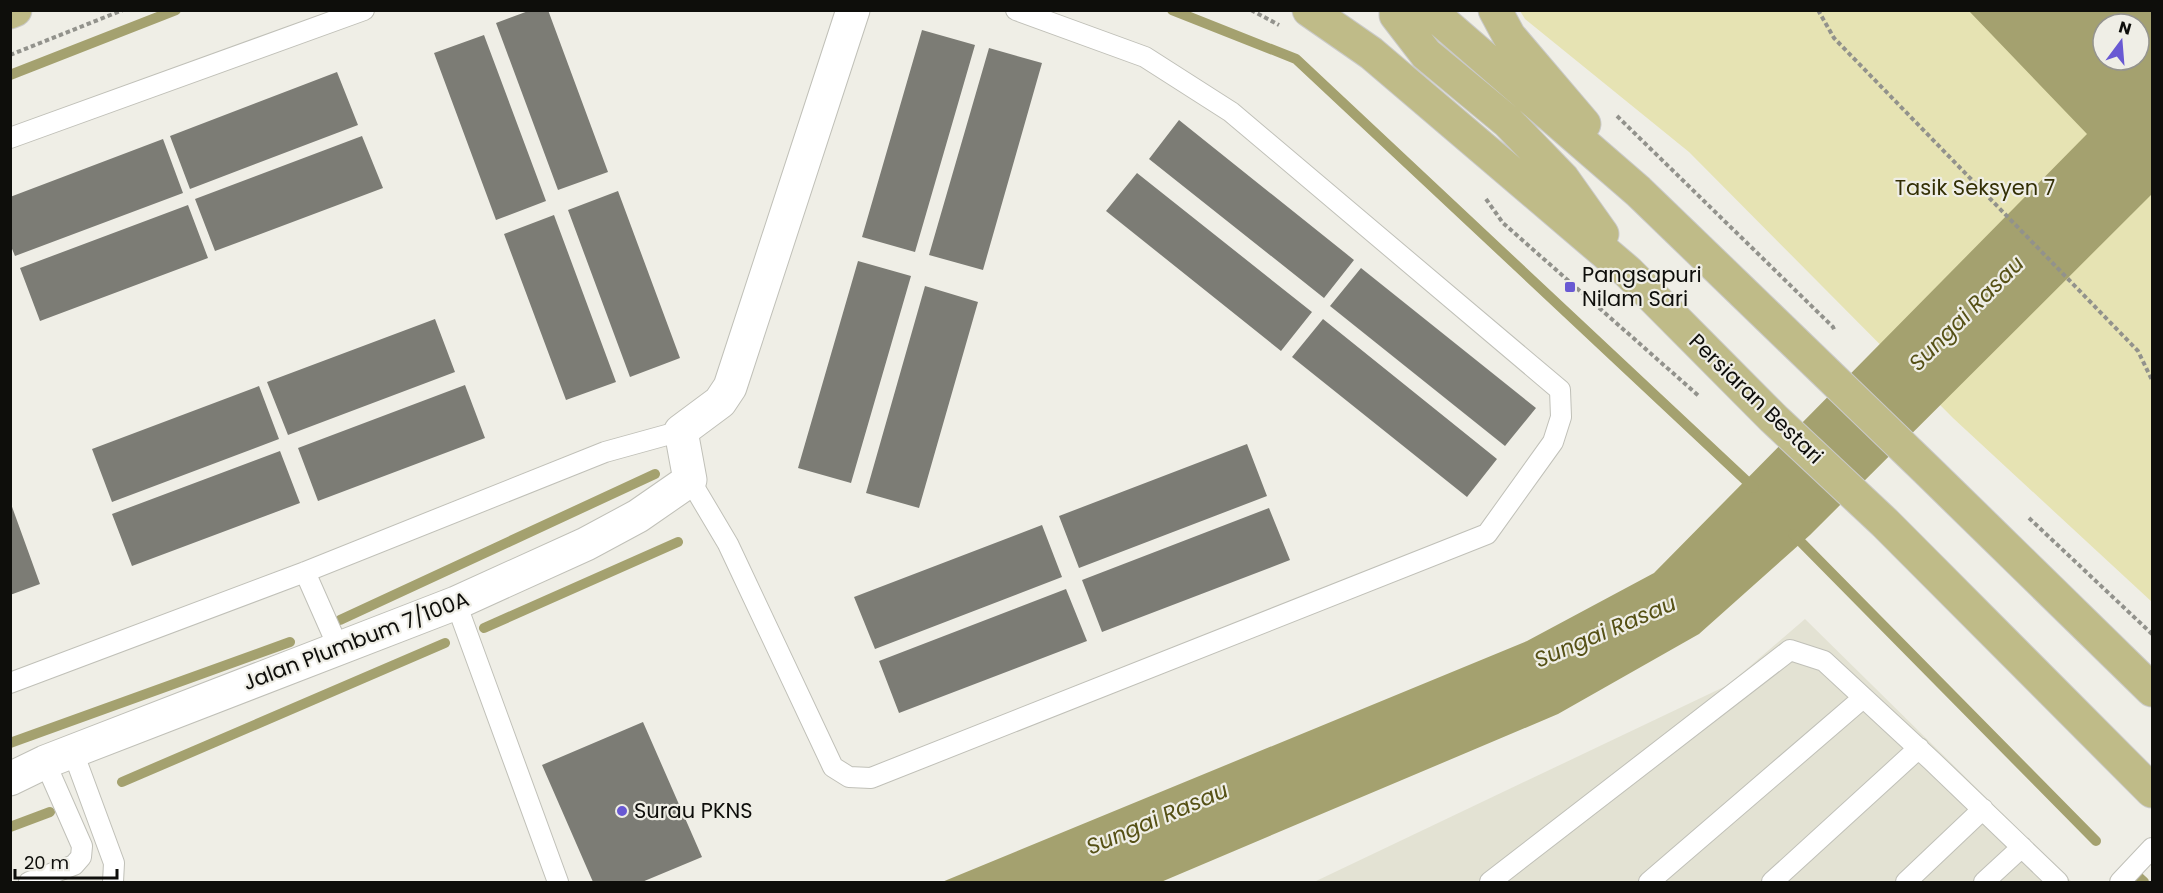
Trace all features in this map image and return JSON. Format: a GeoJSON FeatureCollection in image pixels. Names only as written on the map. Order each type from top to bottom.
{"type":"FeatureCollection","features":[{"type":"Feature","properties":{"kind":"main road"},"geometry":{"type":"LineString","coordinates":[[10,12],[15,10]]}},
{"type":"Feature","properties":{"kind":"main road","name":"Persiaran Bestari"},"geometry":{"type":"LineString","coordinates":[[1309,10],[1371,53],[1628,272],[1773,418],[1885,524],[2152,791]]}},
{"type":"Feature","properties":{"kind":"main road"},"geometry":{"type":"LineString","coordinates":[[1396,10],[1396,15],[1426,54],[1508,122],[1563,179],[1628,272]]}},
{"type":"Feature","properties":{"kind":"main road"},"geometry":{"type":"LineString","coordinates":[[1429,10],[1638,191],[1823,372],[1928,470],[2152,690]]}},
{"type":"Feature","properties":{"kind":"main road"},"geometry":{"type":"LineString","coordinates":[[1495,10],[1509,36],[1566,101],[1638,191]]}},
{"type":"Feature","properties":{"kind":"street"},"geometry":{"type":"LineString","coordinates":[[690,480],[681,431],[720,402],[730,387],[853,10]]}},
{"type":"Feature","properties":{"kind":"street","name":"Jalan Plumbum 7/100A"},"geometry":{"type":"LineString","coordinates":[[10,778],[456,603],[586,544],[638,516],[690,480]]}},
{"type":"Feature","properties":{"kind":"lane"},"geometry":{"type":"LineString","coordinates":[[10,138],[364,10]]}},
{"type":"Feature","properties":{"kind":"lane"},"geometry":{"type":"LineString","coordinates":[[690,480],[728,544],[833,767],[849,777],[872,778],[1487,534],[1553,442],[1561,417],[1560,390],[1231,112],[1145,57],[1016,10]]}},
{"type":"Feature","properties":{"kind":"lane"},"geometry":{"type":"LineString","coordinates":[[10,683],[305,572],[605,452],[681,431]]}},
{"type":"Feature","properties":{"kind":"lane"},"geometry":{"type":"LineString","coordinates":[[305,572],[339,649]]}},
{"type":"Feature","properties":{"kind":"lane"},"geometry":{"type":"LineString","coordinates":[[456,603],[558,882]]}},
{"type":"Feature","properties":{"kind":"lane"},"geometry":{"type":"LineString","coordinates":[[1490,882],[1790,650],[1824,661],[2058,882]]}},
{"type":"Feature","properties":{"kind":"lane"},"geometry":{"type":"LineString","coordinates":[[1649,882],[1863,698]]}},
{"type":"Feature","properties":{"kind":"lane"},"geometry":{"type":"LineString","coordinates":[[1772,882],[1918,748]]}},
{"type":"Feature","properties":{"kind":"lane"},"geometry":{"type":"LineString","coordinates":[[29,882],[74,865],[81,857],[82,846],[59,757]]}},
{"type":"Feature","properties":{"kind":"lane"},"geometry":{"type":"LineString","coordinates":[[59,757],[114,863],[113,882]]}},
{"type":"Feature","properties":{"kind":"lane"},"geometry":{"type":"LineString","coordinates":[[1906,882],[1983,809]]}},
{"type":"Feature","properties":{"kind":"lane"},"geometry":{"type":"LineString","coordinates":[[1984,882],[2022,847]]}},
{"type":"Feature","properties":{"kind":"lane"},"geometry":{"type":"LineString","coordinates":[[2124,878],[2152,848]]}},
{"type":"Feature","properties":{"kind":"path"},"geometry":{"type":"LineString","coordinates":[[10,55],[123,10]]}},
{"type":"Feature","properties":{"kind":"path"},"geometry":{"type":"LineString","coordinates":[[1251,10],[1281,26]]}},
{"type":"Feature","properties":{"kind":"path"},"geometry":{"type":"LineString","coordinates":[[1818,10],[1834,38],[2138,351],[2152,380]]}},
{"type":"Feature","properties":{"kind":"path"},"geometry":{"type":"LineString","coordinates":[[1610,109],[1833,327],[1837,336]]}},
{"type":"Feature","properties":{"kind":"path"},"geometry":{"type":"LineString","coordinates":[[1483,195],[1503,223],[1705,401]]}},
{"type":"Feature","properties":{"kind":"shaded area"},"geometry":{"type":"Polygon","coordinates":[[[1805,619],[2072,882],[1314,882],[1728,685],[1805,619]]]}},
{"type":"Feature","properties":{"kind":"green space","name":"Tasik Seksyen 7"},"geometry":{"type":"Polygon","coordinates":[[[1520,11],[2152,11],[2152,602],[1953,418],[1689,152],[1525,19],[1520,11]]]}},
{"type":"Feature","properties":{"kind":"water","name":"Sungai Rasau"},"geometry":{"type":"Polygon","coordinates":[[[1969,11],[2152,11],[2152,194],[1810,535],[1699,634],[1558,714],[1161,882],[942,882],[1527,641],[1654,573],[2087,134],[1969,11]]]}},
{"type":"Feature","properties":{"kind":"building"},"geometry":{"type":"Polygon","coordinates":[[[531,10],[548,10],[608,172],[558,190],[496,23],[531,10]]]}},
{"type":"Feature","properties":{"kind":"building"},"geometry":{"type":"Polygon","coordinates":[[[922,30],[975,45],[915,252],[862,237],[922,30]]]}},
{"type":"Feature","properties":{"kind":"building"},"geometry":{"type":"Polygon","coordinates":[[[484,35],[546,201],[496,220],[434,53],[484,35]]]}},
{"type":"Feature","properties":{"kind":"building"},"geometry":{"type":"Polygon","coordinates":[[[989,48],[1042,63],[983,270],[929,255],[989,48]]]}},
{"type":"Feature","properties":{"kind":"building"},"geometry":{"type":"Polygon","coordinates":[[[337,72],[358,125],[190,189],[170,136],[337,72]]]}},
{"type":"Feature","properties":{"kind":"building"},"geometry":{"type":"Polygon","coordinates":[[[1179,120],[1354,260],[1324,298],[1149,159],[1179,120]]]}},
{"type":"Feature","properties":{"kind":"building"},"geometry":{"type":"Polygon","coordinates":[[[362,136],[383,188],[215,251],[195,199],[362,136]]]}},
{"type":"Feature","properties":{"kind":"building"},"geometry":{"type":"Polygon","coordinates":[[[163,139],[183,193],[15,256],[10,244],[10,197],[163,139]]]}},
{"type":"Feature","properties":{"kind":"building"},"geometry":{"type":"Polygon","coordinates":[[[1137,173],[1312,312],[1281,351],[1106,211],[1137,173]]]}},
{"type":"Feature","properties":{"kind":"building"},"geometry":{"type":"Polygon","coordinates":[[[618,191],[680,358],[630,377],[568,210],[618,191]]]}},
{"type":"Feature","properties":{"kind":"building"},"geometry":{"type":"Polygon","coordinates":[[[188,205],[208,258],[40,321],[20,268],[188,205]]]}},
{"type":"Feature","properties":{"kind":"building"},"geometry":{"type":"Polygon","coordinates":[[[554,215],[616,382],[566,400],[504,234],[554,215]]]}},
{"type":"Feature","properties":{"kind":"building"},"geometry":{"type":"Polygon","coordinates":[[[858,261],[911,276],[851,483],[798,468],[858,261]]]}},
{"type":"Feature","properties":{"kind":"building"},"geometry":{"type":"Polygon","coordinates":[[[1361,268],[1536,408],[1505,446],[1330,306],[1361,268]]]}},
{"type":"Feature","properties":{"kind":"building"},"geometry":{"type":"Polygon","coordinates":[[[925,286],[978,302],[919,508],[866,493],[925,286]]]}},
{"type":"Feature","properties":{"kind":"building"},"geometry":{"type":"Polygon","coordinates":[[[435,319],[455,372],[288,435],[267,382],[435,319]]]}},
{"type":"Feature","properties":{"kind":"building"},"geometry":{"type":"Polygon","coordinates":[[[1323,319],[1497,459],[1467,497],[1292,357],[1323,319]]]}},
{"type":"Feature","properties":{"kind":"building"},"geometry":{"type":"Polygon","coordinates":[[[465,385],[485,438],[318,501],[298,448],[465,385]]]}},
{"type":"Feature","properties":{"kind":"building"},"geometry":{"type":"Polygon","coordinates":[[[259,386],[279,439],[112,502],[92,449],[259,386]]]}},
{"type":"Feature","properties":{"kind":"building"},"geometry":{"type":"Polygon","coordinates":[[[1247,444],[1267,496],[1079,568],[1059,516],[1247,444]]]}},
{"type":"Feature","properties":{"kind":"building"},"geometry":{"type":"Polygon","coordinates":[[[280,451],[300,503],[132,566],[112,514],[280,451]]]}},
{"type":"Feature","properties":{"kind":"building"},"geometry":{"type":"Polygon","coordinates":[[[10,505],[40,584],[10,595],[10,505]]]}},
{"type":"Feature","properties":{"kind":"building"},"geometry":{"type":"Polygon","coordinates":[[[1269,508],[1290,560],[1102,632],[1082,580],[1269,508]]]}},
{"type":"Feature","properties":{"kind":"building"},"geometry":{"type":"Polygon","coordinates":[[[1042,525],[1062,577],[875,649],[854,597],[1042,525]]]}},
{"type":"Feature","properties":{"kind":"building"},"geometry":{"type":"Polygon","coordinates":[[[1066,589],[1087,641],[899,713],[879,661],[1066,589]]]}},
{"type":"Feature","properties":{"kind":"building"},"geometry":{"type":"Polygon","coordinates":[[[643,722],[702,857],[642,882],[593,882],[542,765],[643,722]]]}},
{"type":"Feature","properties":{"kind":"waterway"},"geometry":{"type":"LineString","coordinates":[[10,75],[176,10]]}},
{"type":"Feature","properties":{"kind":"waterway"},"geometry":{"type":"LineString","coordinates":[[1172,10],[1296,59],[1754,488]]}},
{"type":"Feature","properties":{"kind":"waterway"},"geometry":{"type":"LineString","coordinates":[[340,620],[655,474]]}},
{"type":"Feature","properties":{"kind":"waterway"},"geometry":{"type":"LineString","coordinates":[[1793,534],[2096,841]]}},
{"type":"Feature","properties":{"kind":"waterway"},"geometry":{"type":"LineString","coordinates":[[484,628],[678,542]]}},
{"type":"Feature","properties":{"kind":"waterway"},"geometry":{"type":"LineString","coordinates":[[10,743],[290,642]]}},
{"type":"Feature","properties":{"kind":"waterway"},"geometry":{"type":"LineString","coordinates":[[122,782],[445,643]]}},
{"type":"Feature","properties":{"kind":"waterway"},"geometry":{"type":"LineString","coordinates":[[10,827],[50,812]]}},
{"type":"Feature","properties":{"kind":"waterway"},"geometry":{"type":"LineString","coordinates":[[2129,868],[2144,882]]}},
{"type":"Feature","properties":{"kind":"place","name":"Pangsapuri Nilam Sari"},"geometry":{"type":"Point","coordinates":[1570,287]}},
{"type":"Feature","properties":{"kind":"place","name":"Surau PKNS"},"geometry":{"type":"Point","coordinates":[622,811]}}]}
